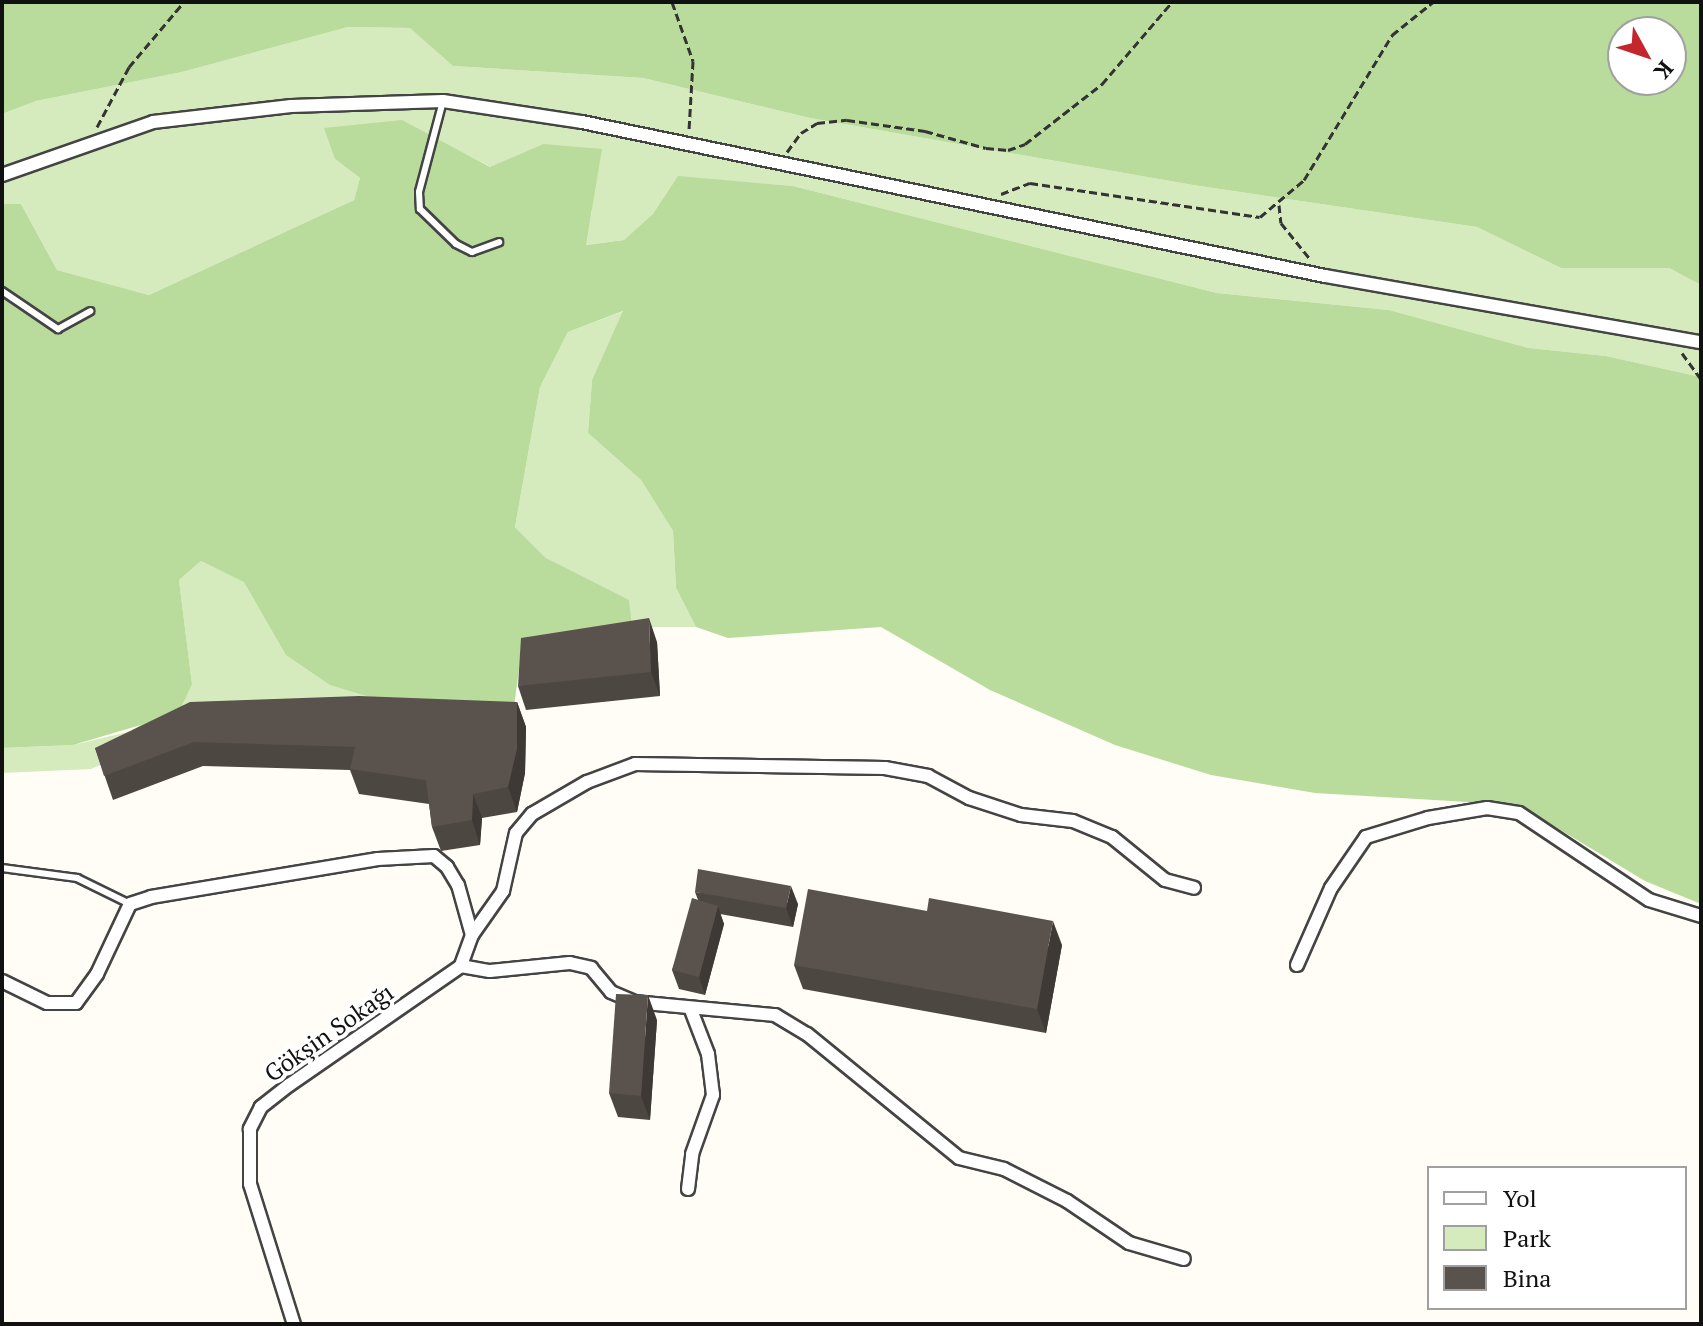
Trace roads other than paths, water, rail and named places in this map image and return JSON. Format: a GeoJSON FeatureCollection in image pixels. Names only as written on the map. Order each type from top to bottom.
{"type":"FeatureCollection","features":[{"type":"Feature","properties":{"kind":"street"},"geometry":{"type":"LineString","coordinates":[[2,175],[153,122],[291,106],[443,101],[780,161],[1325,276],[1701,342]]}},
{"type":"Feature","properties":{"kind":"street"},"geometry":{"type":"LineString","coordinates":[[1184,1259],[1129,1243],[1067,1201],[1004,1169],[959,1158],[807,1034],[775,1015],[691,1010],[634,1002],[611,992],[591,968],[570,963],[490,971],[461,966],[472,935],[503,891],[516,833],[532,814],[587,782],[635,764],[885,768],[928,776],[969,798],[1021,815],[1073,821],[1112,837],[1165,880],[1194,888]]}},
{"type":"Feature","properties":{"kind":"street"},"geometry":{"type":"LineString","coordinates":[[1297,965],[1331,888],[1366,837],[1428,818],[1487,808],[1519,813],[1649,900],[1701,916]]}},
{"type":"Feature","properties":{"kind":"street"},"geometry":{"type":"LineString","coordinates":[[2,981],[47,1003],[76,1003],[97,974],[130,904],[424,855],[447,867],[458,885],[472,935]]}},
{"type":"Feature","properties":{"kind":"street","name":"Gökşin Sokağı"},"geometry":{"type":"LineString","coordinates":[[294,1324],[250,1184],[250,1129],[261,1107],[289,1085],[461,966]]}},
{"type":"Feature","properties":{"kind":"street"},"geometry":{"type":"LineString","coordinates":[[688,1189],[692,1154],[713,1095],[708,1054],[691,1010]]}},
{"type":"Feature","properties":{"kind":"lane"},"geometry":{"type":"LineString","coordinates":[[443,101],[419,192],[420,209],[456,244],[472,252],[499,242]]}},
{"type":"Feature","properties":{"kind":"lane"},"geometry":{"type":"LineString","coordinates":[[2,291],[58,329],[90,311]]}},
{"type":"Feature","properties":{"kind":"lane"},"geometry":{"type":"LineString","coordinates":[[2,868],[77,878],[130,904]]}}]}
